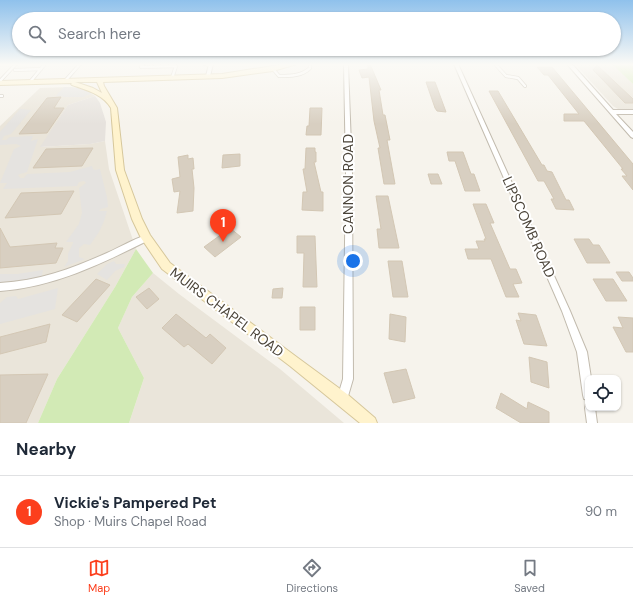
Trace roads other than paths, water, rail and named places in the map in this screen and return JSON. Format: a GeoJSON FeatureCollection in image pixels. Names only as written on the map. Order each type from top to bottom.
{"type":"FeatureCollection","features":[{"type":"Feature","properties":{"kind":"main road"},"geometry":{"type":"LineString","coordinates":[[69,84],[81,85],[92,89],[110,101]]}},
{"type":"Feature","properties":{"kind":"main road","name":"MUIRS CHAPEL ROAD"},"geometry":{"type":"LineString","coordinates":[[101,84],[110,101],[115,115],[120,170],[140,226],[146,238],[166,266],[342,399],[370,423]]}},
{"type":"Feature","properties":{"kind":"street","name":"CANNON ROAD"},"geometry":{"type":"LineString","coordinates":[[342,399],[348,379],[349,174],[347,84]]}},
{"type":"Feature","properties":{"kind":"street","name":"LIPSCOMB ROAD"},"geometry":{"type":"LineString","coordinates":[[465,84],[566,311],[582,352],[585,375]]}},
{"type":"Feature","properties":{"kind":"street"},"geometry":{"type":"LineString","coordinates":[[586,84],[633,136]]}},
{"type":"Feature","properties":{"kind":"street"},"geometry":{"type":"LineString","coordinates":[[611,112],[633,112]]}},
{"type":"Feature","properties":{"kind":"street"},"geometry":{"type":"LineString","coordinates":[[0,288],[34,284],[59,276],[146,238]]}},
{"type":"Feature","properties":{"kind":"street"},"geometry":{"type":"LineString","coordinates":[[590,411],[592,423]]}},
{"type":"Feature","properties":{"kind":"place","name":"Vickie's Pampered Pet"},"geometry":{"type":"Point","coordinates":[223,242]}}]}
